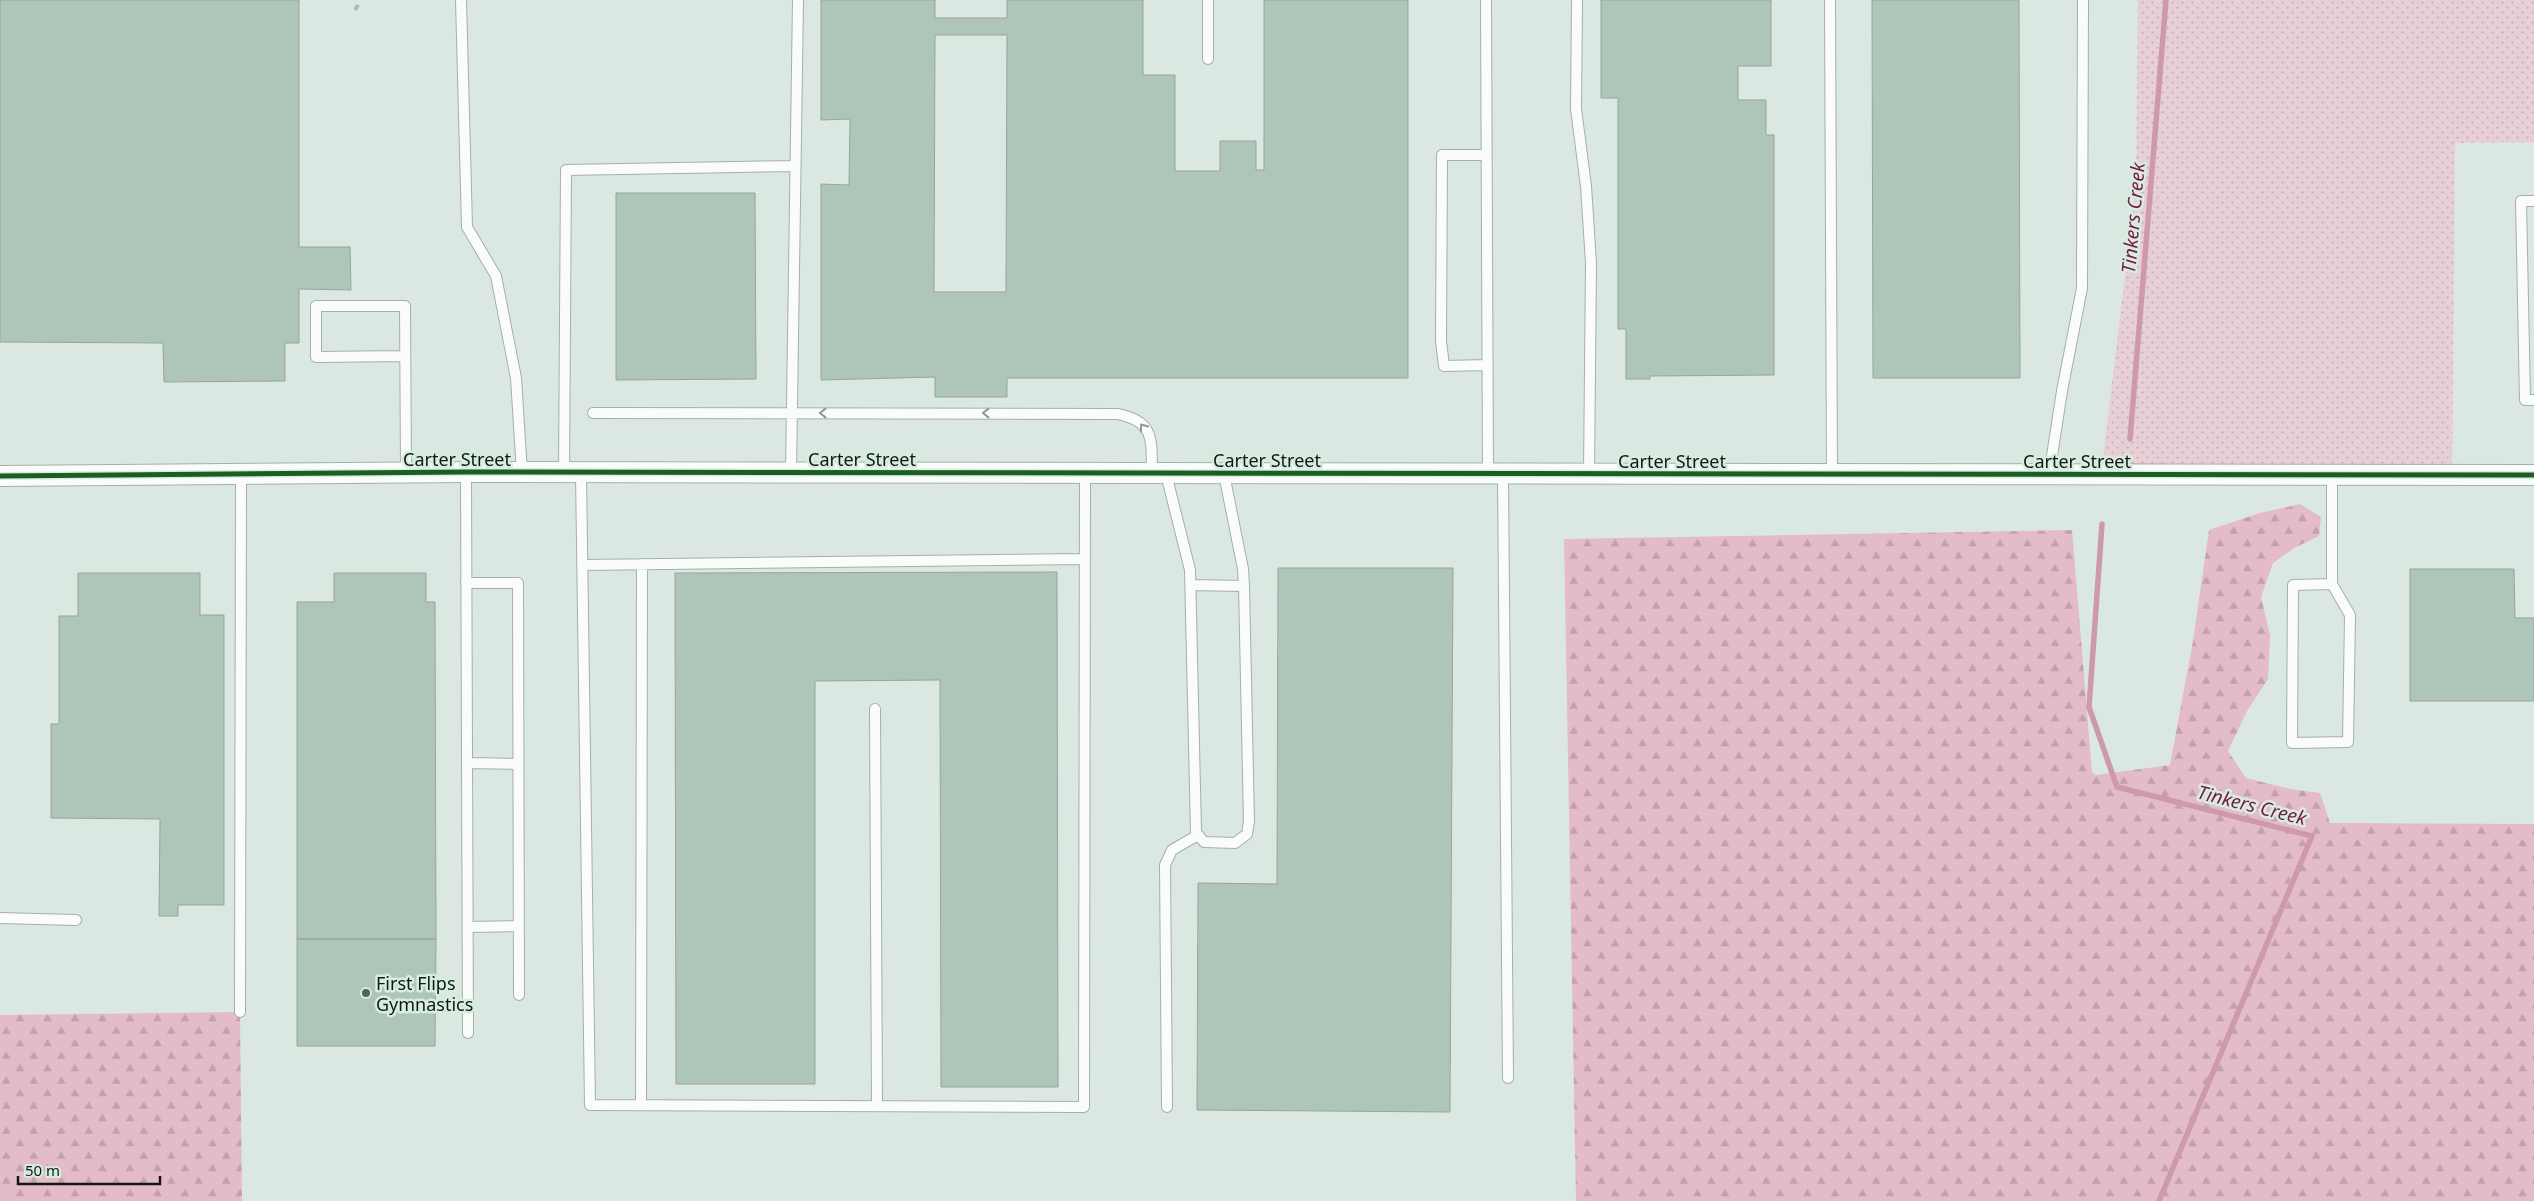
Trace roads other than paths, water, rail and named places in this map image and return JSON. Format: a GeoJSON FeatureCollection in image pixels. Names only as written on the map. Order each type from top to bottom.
{"type":"FeatureCollection","features":[{"type":"Feature","properties":{"kind":"street","name":"Carter Street"},"geometry":{"type":"LineString","coordinates":[[0,476],[466,472],[2534,475]]}},
{"type":"Feature","properties":{"kind":"lane"},"geometry":{"type":"LineString","coordinates":[[461,0],[467,227],[496,276],[516,378],[522,473]]}},
{"type":"Feature","properties":{"kind":"lane"},"geometry":{"type":"LineString","coordinates":[[791,473],[798,0]]}},
{"type":"Feature","properties":{"kind":"lane"},"geometry":{"type":"LineString","coordinates":[[1208,0],[1208,59]]}},
{"type":"Feature","properties":{"kind":"lane"},"geometry":{"type":"LineString","coordinates":[[1486,0],[1488,365],[1496,474],[1508,1078]]}},
{"type":"Feature","properties":{"kind":"lane"},"geometry":{"type":"LineString","coordinates":[[1577,0],[1576,109],[1586,186],[1591,263],[1590,474]]}},
{"type":"Feature","properties":{"kind":"lane"},"geometry":{"type":"LineString","coordinates":[[1830,0],[1832,475]]}},
{"type":"Feature","properties":{"kind":"lane"},"geometry":{"type":"LineString","coordinates":[[2049,475],[2062,391],[2082,288],[2083,0]]}},
{"type":"Feature","properties":{"kind":"lane"},"geometry":{"type":"LineString","coordinates":[[1486,155],[1442,155],[1441,341],[1444,366],[1488,365]]}},
{"type":"Feature","properties":{"kind":"lane"},"geometry":{"type":"LineString","coordinates":[[796,166],[566,170],[572,473],[582,565],[590,1105],[1084,1107],[1085,474]]}},
{"type":"Feature","properties":{"kind":"lane"},"geometry":{"type":"LineString","coordinates":[[2534,200],[2521,201],[2525,400],[2534,400]]}},
{"type":"Feature","properties":{"kind":"lane"},"geometry":{"type":"LineString","coordinates":[[405,356],[316,357],[316,306],[405,306],[406,473]]}},
{"type":"Feature","properties":{"kind":"lane"},"geometry":{"type":"LineString","coordinates":[[593,413],[1118,414],[1135,417],[1146,427],[1190,570],[1194,819],[1198,835],[1204,842],[1235,843],[1247,834],[1249,822],[1244,569],[1224,474]]}},
{"type":"Feature","properties":{"kind":"lane"},"geometry":{"type":"LineString","coordinates":[[466,472],[468,1034]]}},
{"type":"Feature","properties":{"kind":"lane"},"geometry":{"type":"LineString","coordinates":[[240,1012],[241,474]]}},
{"type":"Feature","properties":{"kind":"lane"},"geometry":{"type":"LineString","coordinates":[[2332,475],[2332,584],[2350,615],[2348,742],[2292,743],[2292,585],[2332,584]]}},
{"type":"Feature","properties":{"kind":"lane"},"geometry":{"type":"LineString","coordinates":[[582,565],[1085,559]]}},
{"type":"Feature","properties":{"kind":"lane"},"geometry":{"type":"LineString","coordinates":[[641,1106],[642,564]]}},
{"type":"Feature","properties":{"kind":"lane"},"geometry":{"type":"LineString","coordinates":[[466,583],[518,584],[519,995]]}},
{"type":"Feature","properties":{"kind":"lane"},"geometry":{"type":"LineString","coordinates":[[1191,585],[1244,586]]}},
{"type":"Feature","properties":{"kind":"lane"},"geometry":{"type":"LineString","coordinates":[[875,710],[877,1106]]}},
{"type":"Feature","properties":{"kind":"lane"},"geometry":{"type":"LineString","coordinates":[[467,763],[518,764]]}},
{"type":"Feature","properties":{"kind":"lane"},"geometry":{"type":"LineString","coordinates":[[1167,1107],[1165,865],[1172,850],[1198,835]]}},
{"type":"Feature","properties":{"kind":"lane"},"geometry":{"type":"LineString","coordinates":[[0,918],[76,920]]}},
{"type":"Feature","properties":{"kind":"lane"},"geometry":{"type":"LineString","coordinates":[[468,927],[518,926]]}},
{"type":"Feature","properties":{"kind":"waterway","name":"Tinkers Creek"},"geometry":{"type":"LineString","coordinates":[[2130,439],[2166,0]]}},
{"type":"Feature","properties":{"kind":"waterway","name":"Tinkers Creek"},"geometry":{"type":"LineString","coordinates":[[2102,524],[2089,707],[2117,787],[2312,836],[2159,1201]]}},
{"type":"Feature","properties":{"kind":"railway"},"geometry":{"type":"LineString","coordinates":[[355,10],[361,0]]}},
{"type":"Feature","properties":{"kind":"place","name":"First Flips Gymnastics"},"geometry":{"type":"Point","coordinates":[366,993]}}]}
